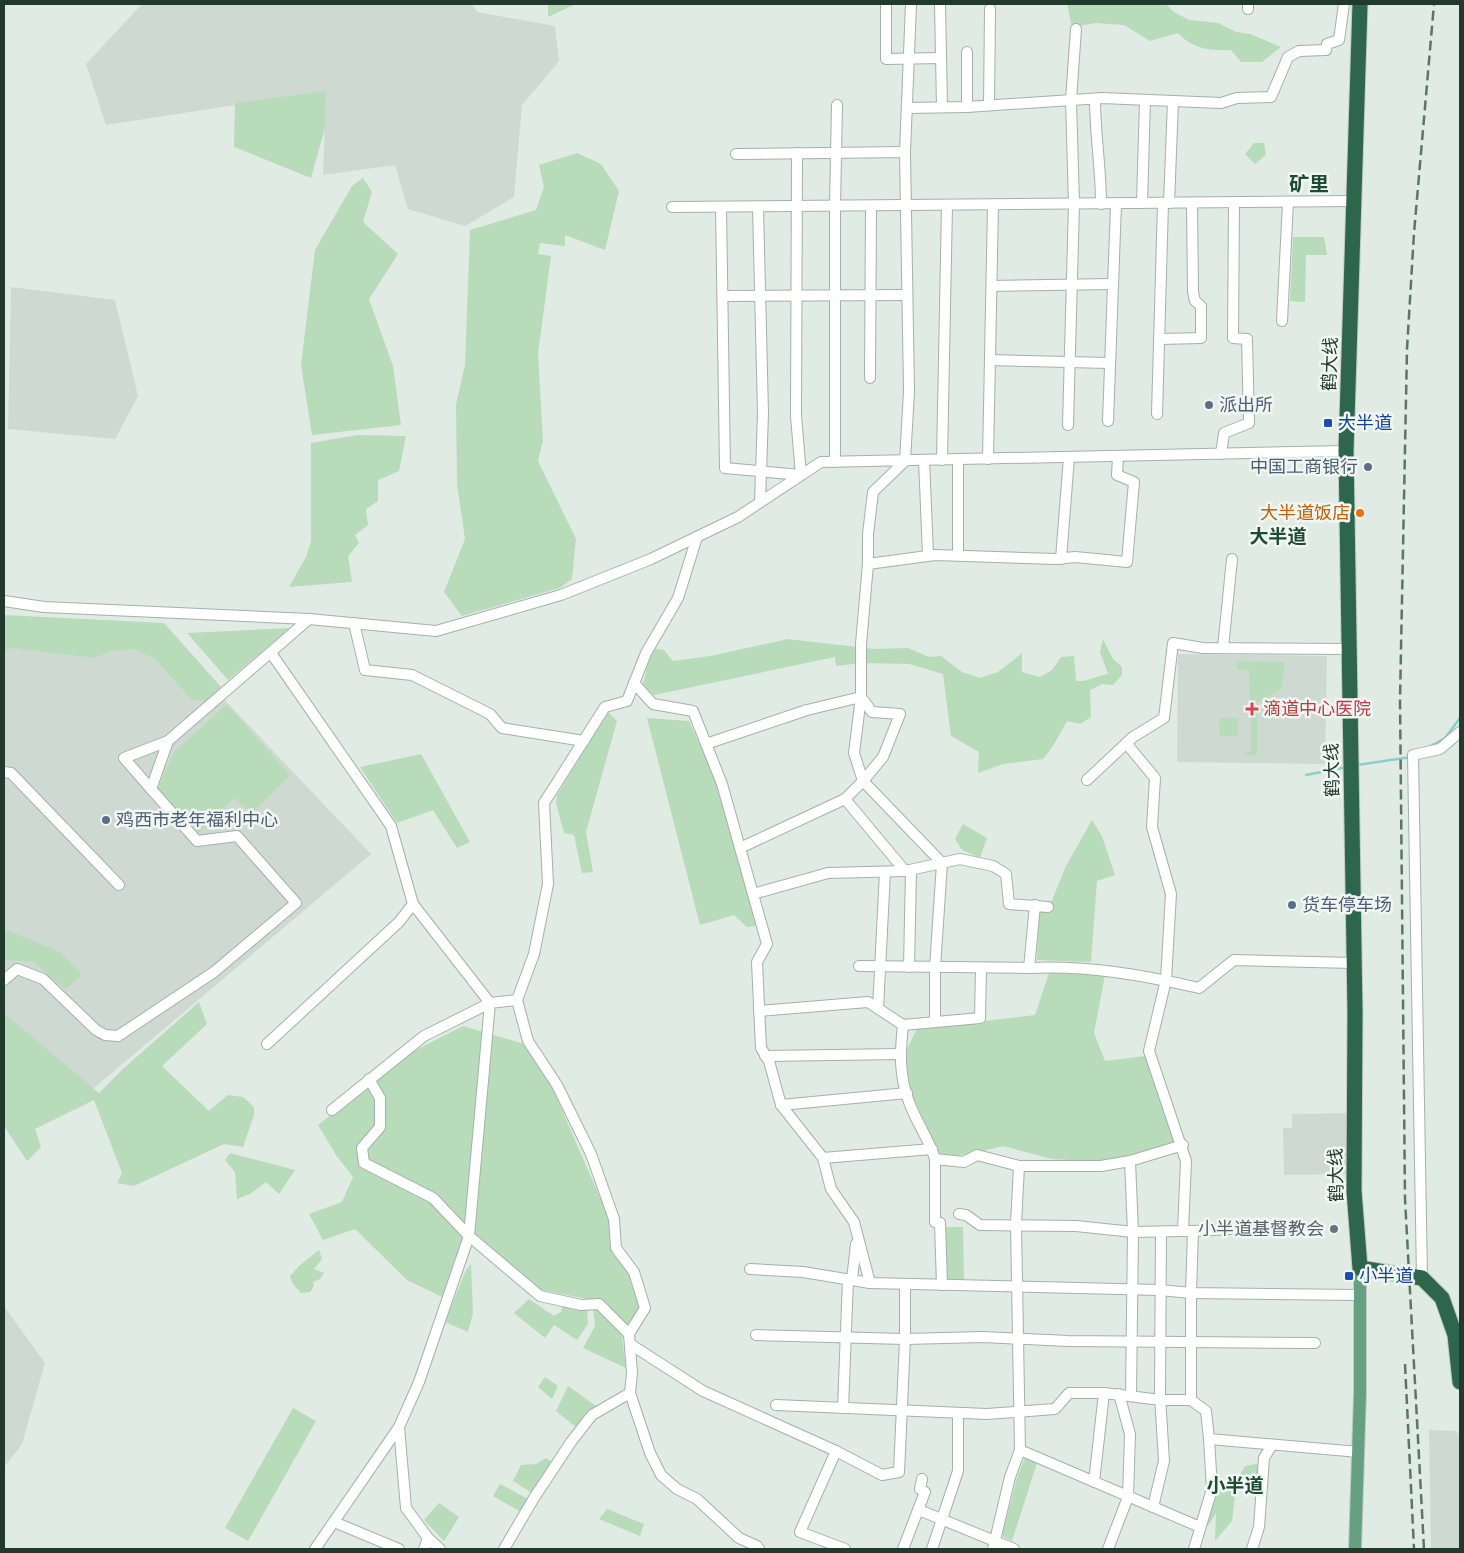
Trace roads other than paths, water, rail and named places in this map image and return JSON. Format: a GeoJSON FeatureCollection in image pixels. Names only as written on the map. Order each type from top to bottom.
{"type":"FeatureCollection","features":[{"type":"Feature","properties":{"kind":"highway","name":"鹤大线"},"geometry":{"type":"LineString","coordinates":[[1360,4],[1346,451],[1354,963],[1354,1191],[1360,1268]]}},
{"type":"Feature","properties":{"kind":"highway"},"geometry":{"type":"LineString","coordinates":[[1357,1238],[1365,1255],[1373,1265],[1387,1273]]}},
{"type":"Feature","properties":{"kind":"highway"},"geometry":{"type":"LineString","coordinates":[[1360,1268],[1422,1278],[1442,1298],[1456,1335],[1460,1382]]}},
{"type":"Feature","properties":{"kind":"main road"},"geometry":{"type":"LineString","coordinates":[[1355,1549],[1359,1452],[1360,1268]]}},
{"type":"Feature","properties":{"kind":"street"},"geometry":{"type":"LineString","coordinates":[[886,4],[886,59],[941,58]]}},
{"type":"Feature","properties":{"kind":"street"},"geometry":{"type":"LineString","coordinates":[[911,4],[905,152],[909,392],[905,461],[874,492],[868,534],[868,564],[861,644],[860,697],[854,753],[863,781],[942,863],[935,968],[935,1021]]}},
{"type":"Feature","properties":{"kind":"street"},"geometry":{"type":"LineString","coordinates":[[940,4],[942,107]]}},
{"type":"Feature","properties":{"kind":"street"},"geometry":{"type":"LineString","coordinates":[[908,108],[989,106],[1096,99],[1221,103],[1238,98],[1271,97],[1288,57],[1299,51],[1326,50],[1328,44],[1339,40],[1344,4]]}},
{"type":"Feature","properties":{"kind":"street"},"geometry":{"type":"LineString","coordinates":[[989,106],[990,9]]}},
{"type":"Feature","properties":{"kind":"street"},"geometry":{"type":"LineString","coordinates":[[1068,425],[1074,204],[1071,100],[1076,29]]}},
{"type":"Feature","properties":{"kind":"street"},"geometry":{"type":"LineString","coordinates":[[967,52],[967,107]]}},
{"type":"Feature","properties":{"kind":"street"},"geometry":{"type":"LineString","coordinates":[[1096,99],[1098,154],[1101,162],[1101,204]]}},
{"type":"Feature","properties":{"kind":"street"},"geometry":{"type":"LineString","coordinates":[[1142,203],[1145,100]]}},
{"type":"Feature","properties":{"kind":"street"},"geometry":{"type":"LineString","coordinates":[[1157,414],[1172,101]]}},
{"type":"Feature","properties":{"kind":"street"},"geometry":{"type":"LineString","coordinates":[[835,462],[837,106]]}},
{"type":"Feature","properties":{"kind":"street"},"geometry":{"type":"LineString","coordinates":[[736,154],[905,152]]}},
{"type":"Feature","properties":{"kind":"street"},"geometry":{"type":"LineString","coordinates":[[797,153],[796,416],[801,475]]}},
{"type":"Feature","properties":{"kind":"street"},"geometry":{"type":"LineString","coordinates":[[672,207],[1353,201]]}},
{"type":"Feature","properties":{"kind":"street"},"geometry":{"type":"LineString","coordinates":[[1221,454],[1224,433],[1249,423],[1247,339],[1233,338],[1234,202]]}},
{"type":"Feature","properties":{"kind":"street"},"geometry":{"type":"LineString","coordinates":[[1282,321],[1288,202]]}},
{"type":"Feature","properties":{"kind":"street"},"geometry":{"type":"LineString","coordinates":[[1160,339],[1201,338],[1201,306],[1195,301],[1193,292],[1192,203]]}},
{"type":"Feature","properties":{"kind":"street"},"geometry":{"type":"LineString","coordinates":[[988,459],[993,204]]}},
{"type":"Feature","properties":{"kind":"street"},"geometry":{"type":"LineString","coordinates":[[1108,421],[1116,204]]}},
{"type":"Feature","properties":{"kind":"street"},"geometry":{"type":"LineString","coordinates":[[942,460],[947,205]]}},
{"type":"Feature","properties":{"kind":"street"},"geometry":{"type":"LineString","coordinates":[[870,378],[871,206]]}},
{"type":"Feature","properties":{"kind":"street"},"geometry":{"type":"LineString","coordinates":[[721,207],[725,468],[761,473],[801,475]]}},
{"type":"Feature","properties":{"kind":"street"},"geometry":{"type":"LineString","coordinates":[[758,207],[763,413],[760,502]]}},
{"type":"Feature","properties":{"kind":"street"},"geometry":{"type":"LineString","coordinates":[[992,286],[1112,284]]}},
{"type":"Feature","properties":{"kind":"street"},"geometry":{"type":"LineString","coordinates":[[723,296],[906,295]]}},
{"type":"Feature","properties":{"kind":"street"},"geometry":{"type":"LineString","coordinates":[[990,360],[1110,363]]}},
{"type":"Feature","properties":{"kind":"street"},"geometry":{"type":"LineString","coordinates":[[4,601],[44,607],[309,619],[436,631],[561,595],[651,560],[738,517],[820,462],[1346,451]]}},
{"type":"Feature","properties":{"kind":"street"},"geometry":{"type":"LineString","coordinates":[[868,564],[928,556],[958,555],[1061,559],[1075,557],[1127,562],[1134,482],[1117,475],[1118,456]]}},
{"type":"Feature","properties":{"kind":"street"},"geometry":{"type":"LineString","coordinates":[[1061,559],[1069,457]]}},
{"type":"Feature","properties":{"kind":"street"},"geometry":{"type":"LineString","coordinates":[[958,459],[958,555]]}},
{"type":"Feature","properties":{"kind":"street"},"geometry":{"type":"LineString","coordinates":[[924,460],[928,556]]}},
{"type":"Feature","properties":{"kind":"street"},"geometry":{"type":"LineString","coordinates":[[697,537],[678,598],[646,653],[627,701],[605,707],[544,803],[548,884],[534,954],[517,1000],[528,1041],[557,1085],[591,1154],[614,1219],[616,1248],[634,1272],[646,1308],[629,1339],[632,1374],[630,1393],[650,1453],[661,1475],[677,1488],[697,1499],[739,1538],[757,1546],[759,1549]]}},
{"type":"Feature","properties":{"kind":"street"},"geometry":{"type":"LineString","coordinates":[[1223,648],[1232,559]]}},
{"type":"Feature","properties":{"kind":"street"},"geometry":{"type":"LineString","coordinates":[[4,980],[17,969],[43,979],[96,1030],[118,1036],[214,972],[296,903],[236,836],[197,841],[124,758],[168,741],[309,619]]}},
{"type":"Feature","properties":{"kind":"street"},"geometry":{"type":"LineString","coordinates":[[354,623],[364,670],[412,675],[490,714],[502,728],[584,741]]}},
{"type":"Feature","properties":{"kind":"street"},"geometry":{"type":"LineString","coordinates":[[1087,780],[1126,744],[1164,718],[1173,643],[1223,648],[1349,649]]}},
{"type":"Feature","properties":{"kind":"street"},"geometry":{"type":"LineString","coordinates":[[271,653],[391,826],[413,904],[490,1003],[469,1236],[419,1382],[399,1427],[315,1549]]}},
{"type":"Feature","properties":{"kind":"street"},"geometry":{"type":"LineString","coordinates":[[634,683],[653,704],[693,711],[722,784],[767,944],[757,962],[761,1048],[769,1062],[781,1106],[823,1158],[831,1189],[854,1222],[870,1283]]}},
{"type":"Feature","properties":{"kind":"street"},"geometry":{"type":"LineString","coordinates":[[706,744],[807,710],[860,697]]}},
{"type":"Feature","properties":{"kind":"street"},"geometry":{"type":"LineString","coordinates":[[740,848],[844,799],[863,781],[883,757],[900,714],[872,712],[860,697]]}},
{"type":"Feature","properties":{"kind":"street"},"geometry":{"type":"LineString","coordinates":[[1422,1278],[1413,755],[1440,749],[1460,732]]}},
{"type":"Feature","properties":{"kind":"street"},"geometry":{"type":"LineString","coordinates":[[151,789],[168,741]]}},
{"type":"Feature","properties":{"kind":"street"},"geometry":{"type":"LineString","coordinates":[[1126,744],[1155,778],[1152,827],[1171,894],[1166,980],[1149,1051],[1183,1145],[1186,1161],[1191,1293],[1191,1400]]}},
{"type":"Feature","properties":{"kind":"street"},"geometry":{"type":"LineString","coordinates":[[4,772],[11,772],[119,885]]}},
{"type":"Feature","properties":{"kind":"street"},"geometry":{"type":"LineString","coordinates":[[844,799],[908,870],[909,967]]}},
{"type":"Feature","properties":{"kind":"street"},"geometry":{"type":"LineString","coordinates":[[753,894],[828,872],[908,870],[960,858],[993,866],[1006,874],[1009,904],[1048,907]]}},
{"type":"Feature","properties":{"kind":"street"},"geometry":{"type":"LineString","coordinates":[[878,1009],[885,872]]}},
{"type":"Feature","properties":{"kind":"street"},"geometry":{"type":"LineString","coordinates":[[267,1044],[400,922],[413,904]]}},
{"type":"Feature","properties":{"kind":"street"},"geometry":{"type":"LineString","coordinates":[[1029,968],[1035,905]]}},
{"type":"Feature","properties":{"kind":"street"},"geometry":{"type":"LineString","coordinates":[[859,966],[1029,968],[1064,966],[1141,975],[1199,988],[1234,960],[1354,963]]}},
{"type":"Feature","properties":{"kind":"street"},"geometry":{"type":"LineString","coordinates":[[759,1011],[868,1002],[903,1025],[980,1018],[981,968]]}},
{"type":"Feature","properties":{"kind":"street"},"geometry":{"type":"LineString","coordinates":[[332,1110],[424,1036],[490,1003],[517,1000]]}},
{"type":"Feature","properties":{"kind":"street"},"geometry":{"type":"LineString","coordinates":[[903,1025],[900,1054],[909,1103],[933,1154],[935,1222],[940,1223],[942,1285]]}},
{"type":"Feature","properties":{"kind":"street"},"geometry":{"type":"LineString","coordinates":[[765,1056],[900,1054]]}},
{"type":"Feature","properties":{"kind":"street"},"geometry":{"type":"LineString","coordinates":[[369,1079],[380,1098],[380,1126],[362,1148],[364,1163],[433,1198],[469,1236],[540,1296],[581,1305],[599,1304],[629,1339],[704,1391],[836,1451],[882,1475],[899,1472],[905,1339],[905,1284]]}},
{"type":"Feature","properties":{"kind":"street"},"geometry":{"type":"LineString","coordinates":[[781,1106],[907,1093]]}},
{"type":"Feature","properties":{"kind":"street"},"geometry":{"type":"LineString","coordinates":[[823,1158],[933,1154],[964,1162],[977,1155],[1019,1166],[1101,1166],[1130,1161],[1183,1145]]}},
{"type":"Feature","properties":{"kind":"street"},"geometry":{"type":"LineString","coordinates":[[1130,1161],[1133,1232],[1132,1395]]}},
{"type":"Feature","properties":{"kind":"street"},"geometry":{"type":"LineString","coordinates":[[994,1546],[1010,1477],[1020,1450],[1016,1224],[1019,1166]]}},
{"type":"Feature","properties":{"kind":"street"},"geometry":{"type":"LineString","coordinates":[[959,1214],[966,1215],[980,1224],[1076,1226],[1133,1232],[1230,1229]]}},
{"type":"Feature","properties":{"kind":"street"},"geometry":{"type":"LineString","coordinates":[[1154,1508],[1164,1461],[1160,1400],[1161,1232]]}},
{"type":"Feature","properties":{"kind":"street"},"geometry":{"type":"LineString","coordinates":[[844,1408],[850,1280],[857,1238]]}},
{"type":"Feature","properties":{"kind":"street"},"geometry":{"type":"LineString","coordinates":[[750,1269],[803,1272],[870,1283],[1160,1290],[1191,1293],[1360,1295]]}},
{"type":"Feature","properties":{"kind":"street"},"geometry":{"type":"LineString","coordinates":[[756,1335],[905,1339],[983,1337],[1019,1340],[1315,1343]]}},
{"type":"Feature","properties":{"kind":"street"},"geometry":{"type":"LineString","coordinates":[[504,1549],[534,1498],[576,1435],[592,1415],[630,1393]]}},
{"type":"Feature","properties":{"kind":"street"},"geometry":{"type":"LineString","coordinates":[[776,1404],[987,1414],[1056,1409],[1069,1393],[1104,1393],[1160,1400],[1191,1400],[1206,1411],[1212,1489],[1194,1549]]}},
{"type":"Feature","properties":{"kind":"street"},"geometry":{"type":"LineString","coordinates":[[1094,1482],[1104,1393]]}},
{"type":"Feature","properties":{"kind":"street"},"geometry":{"type":"LineString","coordinates":[[1108,1549],[1128,1497],[1130,1434],[1119,1394]]}},
{"type":"Feature","properties":{"kind":"street"},"geometry":{"type":"LineString","coordinates":[[932,1549],[958,1471],[958,1413]]}},
{"type":"Feature","properties":{"kind":"street"},"geometry":{"type":"LineString","coordinates":[[399,1427],[406,1508],[428,1538],[440,1549]]}},
{"type":"Feature","properties":{"kind":"street"},"geometry":{"type":"LineString","coordinates":[[1209,1439],[1359,1452]]}},
{"type":"Feature","properties":{"kind":"street"},"geometry":{"type":"LineString","coordinates":[[1252,1549],[1259,1527],[1264,1458],[1272,1445]]}},
{"type":"Feature","properties":{"kind":"street"},"geometry":{"type":"LineString","coordinates":[[1020,1450],[1200,1527]]}},
{"type":"Feature","properties":{"kind":"street"},"geometry":{"type":"LineString","coordinates":[[836,1451],[800,1532],[845,1549]]}},
{"type":"Feature","properties":{"kind":"street"},"geometry":{"type":"LineString","coordinates":[[903,1549],[925,1492],[920,1489],[922,1478]]}},
{"type":"Feature","properties":{"kind":"street"},"geometry":{"type":"LineString","coordinates":[[919,1510],[994,1546],[1014,1549]]}},
{"type":"Feature","properties":{"kind":"street"},"geometry":{"type":"LineString","coordinates":[[334,1522],[399,1549]]}},
{"type":"Feature","properties":{"kind":"street"},"geometry":{"type":"LineString","coordinates":[[424,1549],[428,1538]]}},
{"type":"Feature","properties":{"kind":"waterway"},"geometry":{"type":"LineString","coordinates":[[1429,747],[1445,738],[1460,718]]}},
{"type":"Feature","properties":{"kind":"waterway"},"geometry":{"type":"LineString","coordinates":[[1357,765],[1411,757]]}},
{"type":"Feature","properties":{"kind":"waterway"},"geometry":{"type":"LineString","coordinates":[[1306,775],[1347,767]]}},
{"type":"Feature","properties":{"kind":"railway"},"geometry":{"type":"LineString","coordinates":[[1424,1549],[1405,1199],[1400,700],[1407,349],[1414,233],[1434,4]]}},
{"type":"Feature","properties":{"kind":"railway"},"geometry":{"type":"LineString","coordinates":[[1405,1364],[1414,1549]]}},
{"type":"Feature","properties":{"kind":"place","name":"派出所"},"geometry":{"type":"Point","coordinates":[1209,405]}},
{"type":"Feature","properties":{"kind":"place","name":"大半道"},"geometry":{"type":"Point","coordinates":[1328,423]}},
{"type":"Feature","properties":{"kind":"place","name":"中国工商银行"},"geometry":{"type":"Point","coordinates":[1368,467]}},
{"type":"Feature","properties":{"kind":"place","name":"大半道饭店"},"geometry":{"type":"Point","coordinates":[1360,513]}},
{"type":"Feature","properties":{"kind":"place","name":"滴道中心医院"},"geometry":{"type":"Point","coordinates":[1252,709]}},
{"type":"Feature","properties":{"kind":"place","name":"鸡西市老年福利中心"},"geometry":{"type":"Point","coordinates":[106,820]}},
{"type":"Feature","properties":{"kind":"place","name":"货车停车场"},"geometry":{"type":"Point","coordinates":[1292,905]}},
{"type":"Feature","properties":{"kind":"place","name":"小半道基督教会"},"geometry":{"type":"Point","coordinates":[1334,1229]}},
{"type":"Feature","properties":{"kind":"place","name":"小半道"},"geometry":{"type":"Point","coordinates":[1349,1276]}},
{"type":"Feature","properties":{"kind":"district","name":"矿里"},"geometry":{"type":"Point","coordinates":[1309,184]}},
{"type":"Feature","properties":{"kind":"district","name":"大半道"},"geometry":{"type":"Point","coordinates":[1278,536]}},
{"type":"Feature","properties":{"kind":"district","name":"小半道"},"geometry":{"type":"Point","coordinates":[1235,1485]}}]}
